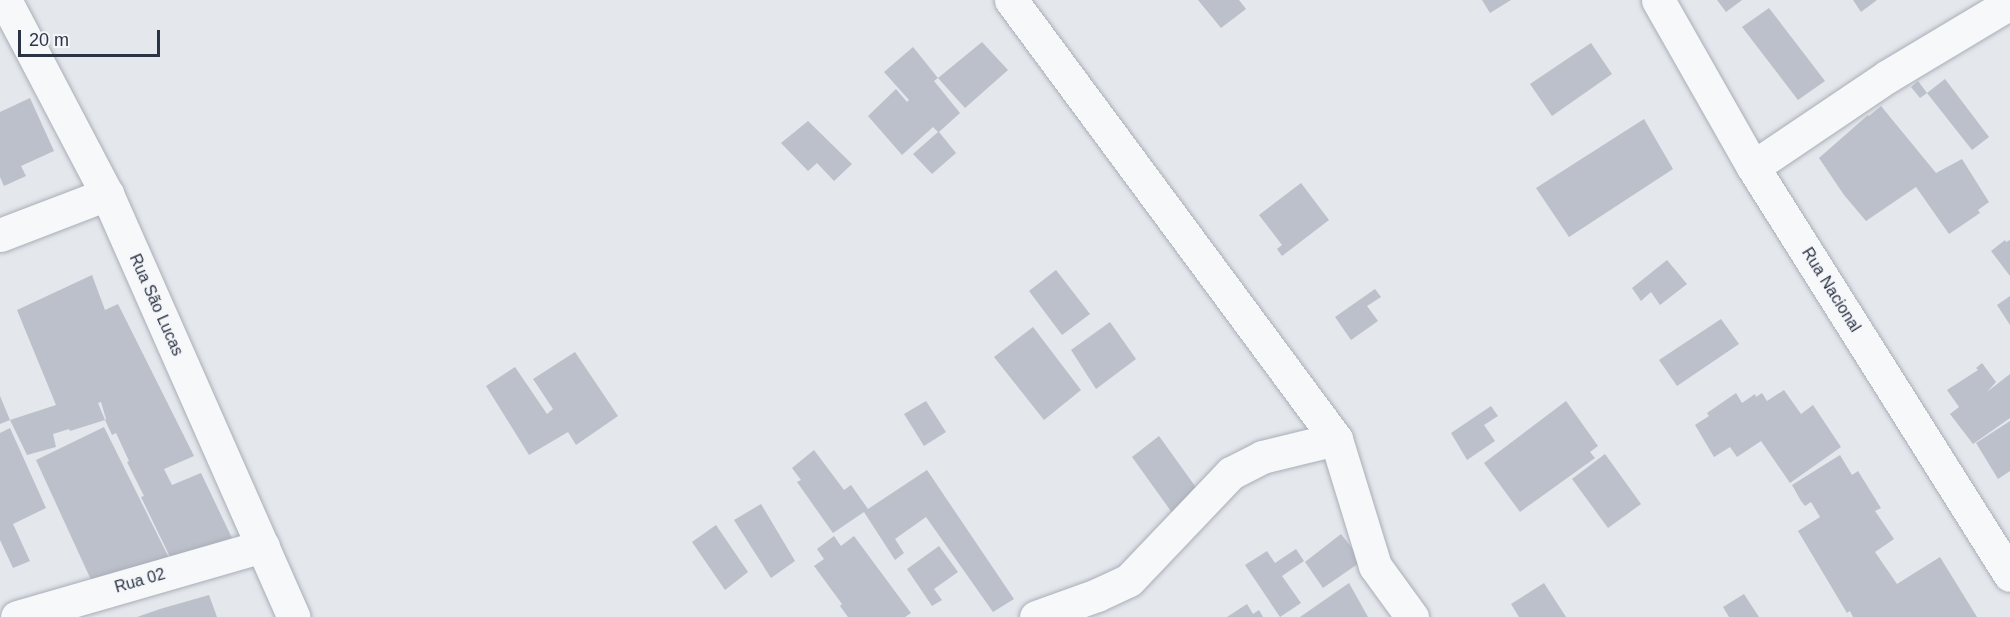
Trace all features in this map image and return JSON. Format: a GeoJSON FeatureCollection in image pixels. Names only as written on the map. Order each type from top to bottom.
{"type":"FeatureCollection","features":[{"type":"Feature","properties":{"kind":"street","name":"Rua São Lucas"},"geometry":{"type":"LineString","coordinates":[[5,0],[107,194],[294,617]]}},
{"type":"Feature","properties":{"kind":"street"},"geometry":{"type":"LineString","coordinates":[[1011,0],[1336,439],[1375,566],[1412,617]]}},
{"type":"Feature","properties":{"kind":"street","name":"Rua Nacional"},"geometry":{"type":"LineString","coordinates":[[1658,0],[1753,167],[2010,575]]}},
{"type":"Feature","properties":{"kind":"street"},"geometry":{"type":"LineString","coordinates":[[1753,167],[1888,76],[2010,3]]}},
{"type":"Feature","properties":{"kind":"street"},"geometry":{"type":"LineString","coordinates":[[0,235],[107,194]]}},
{"type":"Feature","properties":{"kind":"street"},"geometry":{"type":"LineString","coordinates":[[1036,617],[1097,595],[1129,580],[1231,473],[1262,457],[1336,439]]}},
{"type":"Feature","properties":{"kind":"street","name":"Rua 02"},"geometry":{"type":"LineString","coordinates":[[17,617],[263,546]]}},
{"type":"Feature","properties":{"kind":"building"},"geometry":{"type":"Polygon","coordinates":[[[1198,0],[1239,0],[1246,9],[1221,28],[1198,0]]]}},
{"type":"Feature","properties":{"kind":"building"},"geometry":{"type":"Polygon","coordinates":[[[1482,0],[1511,0],[1490,13],[1482,0]]]}},
{"type":"Feature","properties":{"kind":"building"},"geometry":{"type":"Polygon","coordinates":[[[1717,0],[1742,0],[1726,12],[1717,0]]]}},
{"type":"Feature","properties":{"kind":"building"},"geometry":{"type":"Polygon","coordinates":[[[1853,0],[1877,0],[1861,12],[1853,0]]]}},
{"type":"Feature","properties":{"kind":"building"},"geometry":{"type":"Polygon","coordinates":[[[1769,8],[1825,81],[1798,100],[1742,27],[1769,8]]]}},
{"type":"Feature","properties":{"kind":"building"},"geometry":{"type":"Polygon","coordinates":[[[982,42],[1008,70],[965,108],[938,78],[982,42]]]}},
{"type":"Feature","properties":{"kind":"building"},"geometry":{"type":"Polygon","coordinates":[[[1591,43],[1612,74],[1552,116],[1530,84],[1591,43]]]}},
{"type":"Feature","properties":{"kind":"building"},"geometry":{"type":"Polygon","coordinates":[[[913,47],[938,78],[934,81],[960,113],[939,132],[956,153],[932,174],[913,154],[938,132],[933,127],[902,155],[868,116],[896,89],[907,102],[909,100],[884,72],[913,47]]]}},
{"type":"Feature","properties":{"kind":"building"},"geometry":{"type":"Polygon","coordinates":[[[1945,79],[1989,137],[1972,150],[1927,93],[1945,79]]]}},
{"type":"Feature","properties":{"kind":"building"},"geometry":{"type":"Polygon","coordinates":[[[1918,81],[1927,93],[1920,98],[1911,87],[1918,81]]]}},
{"type":"Feature","properties":{"kind":"building"},"geometry":{"type":"Polygon","coordinates":[[[30,98],[54,151],[21,166],[26,176],[4,186],[0,177],[0,112],[30,98]]]}},
{"type":"Feature","properties":{"kind":"building"},"geometry":{"type":"Polygon","coordinates":[[[1881,106],[1936,173],[1962,159],[1989,202],[1978,210],[1980,213],[1949,234],[1916,187],[1866,221],[1844,195],[1819,158],[1881,106]]]}},
{"type":"Feature","properties":{"kind":"building"},"geometry":{"type":"Polygon","coordinates":[[[1644,119],[1673,169],[1569,237],[1536,188],[1644,119]]]}},
{"type":"Feature","properties":{"kind":"building"},"geometry":{"type":"Polygon","coordinates":[[[808,121],[852,164],[834,181],[817,163],[808,171],[781,143],[808,121]]]}},
{"type":"Feature","properties":{"kind":"building"},"geometry":{"type":"Polygon","coordinates":[[[1301,183],[1329,220],[1282,256],[1277,249],[1282,245],[1259,215],[1301,183]]]}},
{"type":"Feature","properties":{"kind":"building"},"geometry":{"type":"Polygon","coordinates":[[[2005,240],[2006,242],[2010,240],[2010,276],[1991,251],[2005,240]]]}},
{"type":"Feature","properties":{"kind":"building"},"geometry":{"type":"Polygon","coordinates":[[[1667,260],[1687,284],[1660,305],[1651,292],[1641,301],[1632,288],[1667,260]]]}},
{"type":"Feature","properties":{"kind":"building"},"geometry":{"type":"Polygon","coordinates":[[[1056,270],[1090,314],[1062,335],[1029,291],[1056,270]]]}},
{"type":"Feature","properties":{"kind":"building"},"geometry":{"type":"Polygon","coordinates":[[[92,275],[105,310],[118,304],[194,456],[164,469],[172,485],[201,473],[232,538],[171,559],[141,497],[144,496],[116,433],[112,435],[105,420],[53,434],[56,447],[27,455],[10,420],[56,405],[17,310],[92,275]],[[101,402],[98,403],[105,420],[101,402]]]}},
{"type":"Feature","properties":{"kind":"building"},"geometry":{"type":"Polygon","coordinates":[[[1375,289],[1381,297],[1367,306],[1378,321],[1351,340],[1335,317],[1375,289]]]}},
{"type":"Feature","properties":{"kind":"building"},"geometry":{"type":"Polygon","coordinates":[[[2010,296],[2010,325],[1997,305],[2010,296]]]}},
{"type":"Feature","properties":{"kind":"building"},"geometry":{"type":"Polygon","coordinates":[[[1721,319],[1739,344],[1677,386],[1659,360],[1721,319]]]}},
{"type":"Feature","properties":{"kind":"building"},"geometry":{"type":"Polygon","coordinates":[[[1110,322],[1136,359],[1096,389],[1071,350],[1110,322]]]}},
{"type":"Feature","properties":{"kind":"building"},"geometry":{"type":"Polygon","coordinates":[[[1033,327],[1081,390],[1044,420],[994,357],[1033,327]]]}},
{"type":"Feature","properties":{"kind":"building"},"geometry":{"type":"Polygon","coordinates":[[[575,352],[618,416],[576,445],[568,432],[529,455],[486,386],[515,367],[547,414],[553,409],[533,379],[575,352]]]}},
{"type":"Feature","properties":{"kind":"building"},"geometry":{"type":"Polygon","coordinates":[[[1982,363],[1996,382],[1987,392],[2010,374],[2010,418],[1973,444],[1950,414],[1959,407],[1947,390],[1978,370],[1976,368],[1982,363]]]}},
{"type":"Feature","properties":{"kind":"building"},"geometry":{"type":"Polygon","coordinates":[[[1784,390],[1801,414],[1813,405],[1841,447],[1790,483],[1761,441],[1737,457],[1730,447],[1714,457],[1695,425],[1709,416],[1707,413],[1736,393],[1742,403],[1755,394],[1756,397],[1762,393],[1767,401],[1784,390]]]}},
{"type":"Feature","properties":{"kind":"building"},"geometry":{"type":"Polygon","coordinates":[[[0,396],[10,420],[0,424],[0,396]]]}},
{"type":"Feature","properties":{"kind":"building"},"geometry":{"type":"Polygon","coordinates":[[[926,401],[946,432],[924,446],[904,414],[926,401]]]}},
{"type":"Feature","properties":{"kind":"building"},"geometry":{"type":"Polygon","coordinates":[[[1566,401],[1598,446],[1590,452],[1595,458],[1520,512],[1484,463],[1566,401]]]}},
{"type":"Feature","properties":{"kind":"building"},"geometry":{"type":"Polygon","coordinates":[[[1491,406],[1498,416],[1484,425],[1495,441],[1467,460],[1451,433],[1491,406]]]}},
{"type":"Feature","properties":{"kind":"building"},"geometry":{"type":"Polygon","coordinates":[[[2010,421],[2010,471],[1998,479],[1976,443],[2010,421]]]}},
{"type":"Feature","properties":{"kind":"building"},"geometry":{"type":"Polygon","coordinates":[[[104,427],[170,560],[92,582],[36,460],[104,427]]]}},
{"type":"Feature","properties":{"kind":"building"},"geometry":{"type":"Polygon","coordinates":[[[10,428],[46,508],[13,524],[30,561],[13,568],[0,540],[0,433],[10,428]]]}},
{"type":"Feature","properties":{"kind":"building"},"geometry":{"type":"Polygon","coordinates":[[[1159,436],[1205,500],[1178,521],[1132,457],[1159,436]]]}},
{"type":"Feature","properties":{"kind":"building"},"geometry":{"type":"Polygon","coordinates":[[[814,450],[844,490],[851,485],[868,509],[927,470],[1014,599],[993,612],[926,517],[895,539],[904,553],[895,560],[864,512],[833,533],[797,482],[801,480],[792,468],[814,450]]]}},
{"type":"Feature","properties":{"kind":"building"},"geometry":{"type":"Polygon","coordinates":[[[1605,454],[1641,504],[1608,528],[1572,479],[1605,454]]]}},
{"type":"Feature","properties":{"kind":"building"},"geometry":{"type":"Polygon","coordinates":[[[1840,455],[1852,475],[1858,471],[1881,508],[1875,511],[1894,539],[1875,552],[1897,584],[1940,557],[1977,617],[1853,617],[1850,611],[1847,613],[1798,531],[1820,517],[1811,502],[1805,506],[1792,485],[1840,455]]]}},
{"type":"Feature","properties":{"kind":"building"},"geometry":{"type":"Polygon","coordinates":[[[761,504],[795,561],[771,578],[734,520],[761,504]]]}},
{"type":"Feature","properties":{"kind":"building"},"geometry":{"type":"Polygon","coordinates":[[[716,525],[748,572],[725,590],[692,542],[716,525]]]}},
{"type":"Feature","properties":{"kind":"building"},"geometry":{"type":"Polygon","coordinates":[[[1341,534],[1362,561],[1323,588],[1305,562],[1341,534]]]}},
{"type":"Feature","properties":{"kind":"building"},"geometry":{"type":"Polygon","coordinates":[[[834,536],[841,546],[854,536],[911,613],[905,617],[848,617],[840,606],[842,604],[814,566],[824,559],[817,549],[834,536]]]}},
{"type":"Feature","properties":{"kind":"building"},"geometry":{"type":"Polygon","coordinates":[[[939,546],[958,572],[934,589],[942,600],[932,606],[907,569],[939,546]]]}},
{"type":"Feature","properties":{"kind":"building"},"geometry":{"type":"Polygon","coordinates":[[[1296,549],[1304,561],[1282,576],[1301,603],[1280,617],[1245,565],[1267,551],[1275,563],[1296,549]]]}},
{"type":"Feature","properties":{"kind":"building"},"geometry":{"type":"Polygon","coordinates":[[[1349,583],[1368,617],[1300,617],[1349,583]]]}},
{"type":"Feature","properties":{"kind":"building"},"geometry":{"type":"Polygon","coordinates":[[[1544,583],[1566,617],[1519,617],[1511,604],[1544,583]]]}},
{"type":"Feature","properties":{"kind":"building"},"geometry":{"type":"Polygon","coordinates":[[[1744,594],[1759,617],[1729,617],[1723,607],[1744,594]]]}},
{"type":"Feature","properties":{"kind":"building"},"geometry":{"type":"Polygon","coordinates":[[[209,595],[217,617],[137,617],[160,609],[209,595]]]}},
{"type":"Feature","properties":{"kind":"building"},"geometry":{"type":"Polygon","coordinates":[[[1247,604],[1253,614],[1259,610],[1263,617],[1227,617],[1247,604]]]}}]}
